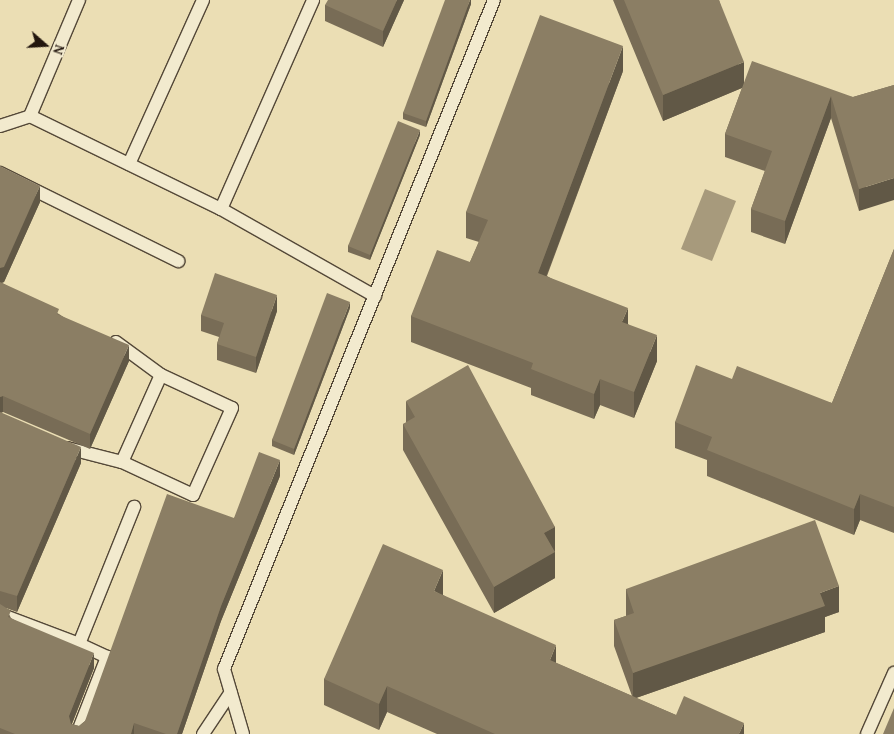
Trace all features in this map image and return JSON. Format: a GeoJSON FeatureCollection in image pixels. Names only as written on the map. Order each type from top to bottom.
{"type":"FeatureCollection","features":[{"type":"Feature","properties":{"kind":"lane"},"geometry":{"type":"LineString","coordinates":[[30,116],[79,0]]}},
{"type":"Feature","properties":{"kind":"lane"},"geometry":{"type":"LineString","coordinates":[[129,164],[203,0]]}},
{"type":"Feature","properties":{"kind":"lane"},"geometry":{"type":"LineString","coordinates":[[221,209],[313,0]]}},
{"type":"Feature","properties":{"kind":"lane"},"geometry":{"type":"LineString","coordinates":[[243,734],[224,669],[494,0]]}},
{"type":"Feature","properties":{"kind":"lane"},"geometry":{"type":"LineString","coordinates":[[0,126],[30,116],[221,209],[374,296]]}},
{"type":"Feature","properties":{"kind":"lane"},"geometry":{"type":"LineString","coordinates":[[0,173],[178,261]]}},
{"type":"Feature","properties":{"kind":"lane"},"geometry":{"type":"LineString","coordinates":[[56,444],[88,457],[122,462],[192,495],[232,408],[161,375],[124,346],[99,335]]}},
{"type":"Feature","properties":{"kind":"lane"},"geometry":{"type":"LineString","coordinates":[[122,462],[161,375]]}},
{"type":"Feature","properties":{"kind":"lane"},"geometry":{"type":"LineString","coordinates":[[79,644],[134,507]]}},
{"type":"Feature","properties":{"kind":"lane"},"geometry":{"type":"LineString","coordinates":[[0,614],[79,644],[107,657],[77,734]]}},
{"type":"Feature","properties":{"kind":"lane"},"geometry":{"type":"LineString","coordinates":[[867,734],[894,673]]}},
{"type":"Feature","properties":{"kind":"lane"},"geometry":{"type":"LineString","coordinates":[[203,734],[231,692]]}},
{"type":"Feature","properties":{"kind":"shaded area"},"geometry":{"type":"Polygon","coordinates":[[[705,189],[736,201],[712,261],[681,249],[705,189]]]}},
{"type":"Feature","properties":{"kind":"building"},"geometry":{"type":"Polygon","coordinates":[[[328,0],[397,0],[383,31],[325,5],[328,0]]]}},
{"type":"Feature","properties":{"kind":"building"},"geometry":{"type":"Polygon","coordinates":[[[445,0],[470,0],[426,121],[403,113],[445,0]]]}},
{"type":"Feature","properties":{"kind":"building"},"geometry":{"type":"Polygon","coordinates":[[[624,0],[719,0],[744,62],[663,95],[624,0]]]}},
{"type":"Feature","properties":{"kind":"building"},"geometry":{"type":"Polygon","coordinates":[[[540,15],[623,46],[538,273],[628,308],[622,322],[657,335],[634,392],[600,379],[594,394],[531,369],[533,363],[411,316],[437,250],[470,262],[488,220],[466,212],[540,15]]]}},
{"type":"Feature","properties":{"kind":"building"},"geometry":{"type":"Polygon","coordinates":[[[752,61],[853,97],[894,85],[894,178],[859,189],[831,96],[785,221],[751,209],[772,151],[725,134],[752,61]]]}},
{"type":"Feature","properties":{"kind":"building"},"geometry":{"type":"Polygon","coordinates":[[[398,121],[420,130],[370,255],[348,246],[398,121]]]}},
{"type":"Feature","properties":{"kind":"building"},"geometry":{"type":"Polygon","coordinates":[[[0,166],[40,186],[4,267],[0,268],[0,166]]]}},
{"type":"Feature","properties":{"kind":"building"},"geometry":{"type":"Polygon","coordinates":[[[894,249],[894,507],[860,494],[854,509],[707,450],[712,437],[675,422],[696,365],[732,379],[737,366],[832,403],[894,249]]]}},
{"type":"Feature","properties":{"kind":"building"},"geometry":{"type":"Polygon","coordinates":[[[215,273],[277,295],[256,357],[217,344],[224,323],[201,315],[215,273]]]}},
{"type":"Feature","properties":{"kind":"building"},"geometry":{"type":"Polygon","coordinates":[[[0,282],[59,309],[57,314],[129,345],[90,434],[3,396],[0,397],[0,282]]]}},
{"type":"Feature","properties":{"kind":"building"},"geometry":{"type":"Polygon","coordinates":[[[327,293],[350,302],[294,449],[272,440],[327,293]]]}},
{"type":"Feature","properties":{"kind":"building"},"geometry":{"type":"Polygon","coordinates":[[[468,365],[555,527],[544,533],[555,552],[494,587],[403,424],[415,417],[406,401],[468,365]]]}},
{"type":"Feature","properties":{"kind":"building"},"geometry":{"type":"Polygon","coordinates":[[[0,412],[81,447],[17,596],[0,591],[0,412]]]}},
{"type":"Feature","properties":{"kind":"building"},"geometry":{"type":"Polygon","coordinates":[[[259,452],[280,460],[221,606],[177,734],[166,734],[134,723],[131,734],[15,734],[0,728],[0,604],[11,611],[8,617],[94,653],[69,716],[71,724],[79,726],[85,721],[167,494],[234,518],[259,452]]]}},
{"type":"Feature","properties":{"kind":"building"},"geometry":{"type":"Polygon","coordinates":[[[815,520],[839,586],[820,593],[825,606],[633,673],[614,620],[634,613],[626,589],[815,520]]]}},
{"type":"Feature","properties":{"kind":"building"},"geometry":{"type":"Polygon","coordinates":[[[383,544],[443,570],[434,591],[556,645],[550,660],[676,715],[684,696],[744,723],[739,734],[495,734],[387,686],[379,704],[324,679],[383,544]]]}},
{"type":"Feature","properties":{"kind":"building"},"geometry":{"type":"Polygon","coordinates":[[[894,708],[894,734],[883,734],[894,708]]]}}]}
